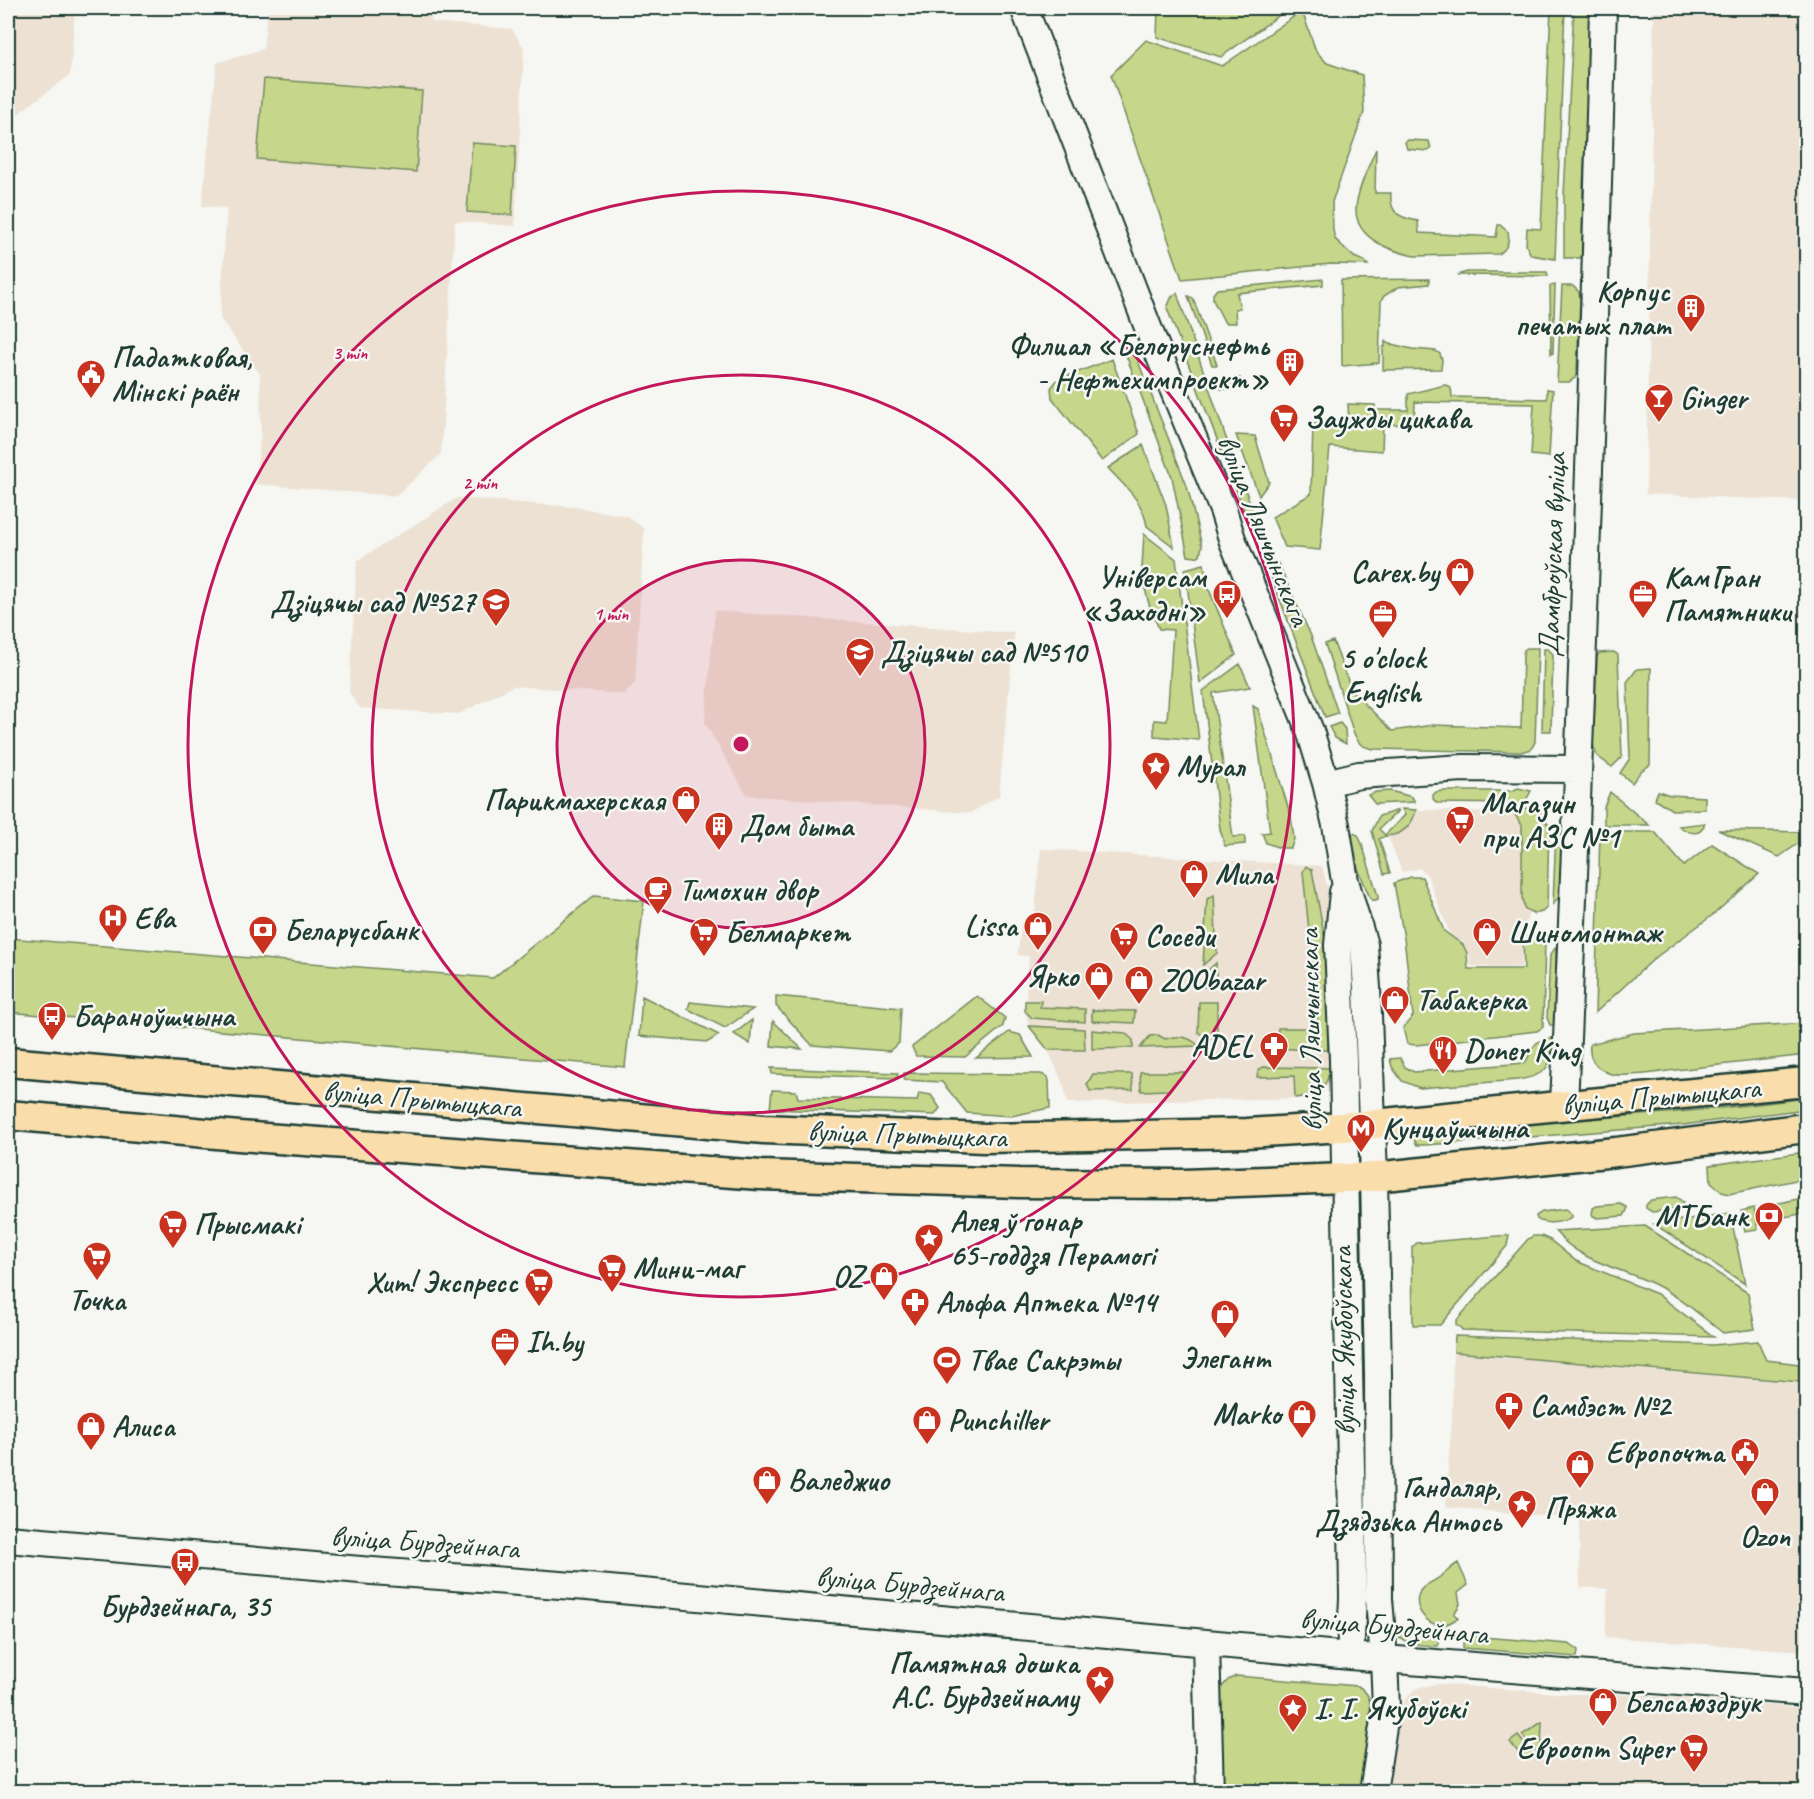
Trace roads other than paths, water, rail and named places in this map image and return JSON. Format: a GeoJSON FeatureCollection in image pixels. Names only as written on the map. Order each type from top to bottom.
{"type":"FeatureCollection","features":[{"type":"Feature","properties":{"kind":"main road","name":"вуліца Прытыцкага"},"geometry":{"type":"LineString","coordinates":[[8,1062],[764,1129],[984,1138],[1247,1133],[1343,1127],[1806,1082]]}},
{"type":"Feature","properties":{"kind":"main road","name":"вуліца Прытыцкага"},"geometry":{"type":"LineString","coordinates":[[8,1115],[239,1136],[760,1174],[1019,1183],[1184,1184],[1374,1177],[1616,1152],[1806,1128]]}},
{"type":"Feature","properties":{"kind":"street","name":"вуліца Ляшчынскага"},"geometry":{"type":"LineString","coordinates":[[1024,8],[1151,335],[1310,731],[1326,783],[1336,825],[1344,881],[1364,945],[1374,1177]]}},
{"type":"Feature","properties":{"kind":"street","name":"Дамброўская вуліца"},"geometry":{"type":"LineString","coordinates":[[1564,1104],[1588,538],[1603,8]]}},
{"type":"Feature","properties":{"kind":"street"},"geometry":{"type":"LineString","coordinates":[[1326,783],[1359,775],[1463,768],[1577,769]]}},
{"type":"Feature","properties":{"kind":"street","name":"вуліца Ляшчынскага"},"geometry":{"type":"LineString","coordinates":[[1344,881],[1338,945],[1346,1178]]}},
{"type":"Feature","properties":{"kind":"street","name":"вуліца Якубоўскага"},"geometry":{"type":"LineString","coordinates":[[1373,1791],[1386,1707],[1379,1599],[1374,1177]]}},
{"type":"Feature","properties":{"kind":"street","name":"вуліца Якубоўскага"},"geometry":{"type":"LineString","coordinates":[[1346,1178],[1353,1598],[1350,1656]]}},
{"type":"Feature","properties":{"kind":"street","name":"вуліца Бурдзейнага"},"geometry":{"type":"LineString","coordinates":[[8,1539],[587,1587],[1384,1659],[1806,1692]]}},
{"type":"Feature","properties":{"kind":"street"},"geometry":{"type":"LineString","coordinates":[[1206,1643],[1210,1791]]}},
{"type":"Feature","properties":{"kind":"place","name":"Корпус печатых плат"},"geometry":{"type":"Point","coordinates":[1691,334]}},
{"type":"Feature","properties":{"kind":"place","name":"Филиал «Белоруснефть - Нефтехимпроект»"},"geometry":{"type":"Point","coordinates":[1290,388]}},
{"type":"Feature","properties":{"kind":"place","name":"Падатковая, Мінскі раён"},"geometry":{"type":"Point","coordinates":[91,400]}},
{"type":"Feature","properties":{"kind":"place","name":"Ginger"},"geometry":{"type":"Point","coordinates":[1659,424]}},
{"type":"Feature","properties":{"kind":"place","name":"Заужды цикава"},"geometry":{"type":"Point","coordinates":[1284,444]}},
{"type":"Feature","properties":{"kind":"place","name":"Carex.by"},"geometry":{"type":"Point","coordinates":[1460,598]}},
{"type":"Feature","properties":{"kind":"place","name":"Універсам «Заходні»"},"geometry":{"type":"Point","coordinates":[1227,620]}},
{"type":"Feature","properties":{"kind":"place","name":"КамГран Памятники"},"geometry":{"type":"Point","coordinates":[1643,620]}},
{"type":"Feature","properties":{"kind":"place","name":"Дзіцячы сад №527"},"geometry":{"type":"Point","coordinates":[496,628]}},
{"type":"Feature","properties":{"kind":"place","name":"5 o'clock English"},"geometry":{"type":"Point","coordinates":[1383,640]}},
{"type":"Feature","properties":{"kind":"place","name":"Дзіцячы сад №510"},"geometry":{"type":"Point","coordinates":[860,678]}},
{"type":"Feature","properties":{"kind":"place","name":"Мурал"},"geometry":{"type":"Point","coordinates":[1156,792]}},
{"type":"Feature","properties":{"kind":"place","name":"Парикмахерская"},"geometry":{"type":"Point","coordinates":[686,826]}},
{"type":"Feature","properties":{"kind":"place","name":"Магазин при АЗС №1"},"geometry":{"type":"Point","coordinates":[1460,846]}},
{"type":"Feature","properties":{"kind":"place","name":"Дом быта"},"geometry":{"type":"Point","coordinates":[719,852]}},
{"type":"Feature","properties":{"kind":"place","name":"Мила"},"geometry":{"type":"Point","coordinates":[1194,900]}},
{"type":"Feature","properties":{"kind":"place","name":"Тимохин двор"},"geometry":{"type":"Point","coordinates":[658,916]}},
{"type":"Feature","properties":{"kind":"place","name":"Ева"},"geometry":{"type":"Point","coordinates":[113,944]}},
{"type":"Feature","properties":{"kind":"place","name":"Lissa"},"geometry":{"type":"Point","coordinates":[1038,952]}},
{"type":"Feature","properties":{"kind":"place","name":"Беларусбанк"},"geometry":{"type":"Point","coordinates":[263,956]}},
{"type":"Feature","properties":{"kind":"place","name":"Белмаркет"},"geometry":{"type":"Point","coordinates":[704,958]}},
{"type":"Feature","properties":{"kind":"place","name":"Шиномонтаж"},"geometry":{"type":"Point","coordinates":[1487,958]}},
{"type":"Feature","properties":{"kind":"place","name":"Соседи"},"geometry":{"type":"Point","coordinates":[1124,962]}},
{"type":"Feature","properties":{"kind":"place","name":"Ярко"},"geometry":{"type":"Point","coordinates":[1099,1002]}},
{"type":"Feature","properties":{"kind":"place","name":"ZOObazar"},"geometry":{"type":"Point","coordinates":[1139,1006]}},
{"type":"Feature","properties":{"kind":"place","name":"Табакерка"},"geometry":{"type":"Point","coordinates":[1395,1026]}},
{"type":"Feature","properties":{"kind":"place","name":"Бараноўшчына"},"geometry":{"type":"Point","coordinates":[52,1042]}},
{"type":"Feature","properties":{"kind":"place","name":"ADEL"},"geometry":{"type":"Point","coordinates":[1274,1072]}},
{"type":"Feature","properties":{"kind":"place","name":"Doner King"},"geometry":{"type":"Point","coordinates":[1443,1076]}},
{"type":"Feature","properties":{"kind":"place","name":"Кунцаўшчына"},"geometry":{"type":"Point","coordinates":[1361,1154]}},
{"type":"Feature","properties":{"kind":"place","name":"МТБанк"},"geometry":{"type":"Point","coordinates":[1769,1242]}},
{"type":"Feature","properties":{"kind":"place","name":"Прысмакі"},"geometry":{"type":"Point","coordinates":[173,1250]}},
{"type":"Feature","properties":{"kind":"place","name":"Алея ў гонар 65-годдзя Перамогі"},"geometry":{"type":"Point","coordinates":[929,1264]}},
{"type":"Feature","properties":{"kind":"place","name":"Точка"},"geometry":{"type":"Point","coordinates":[97,1282]}},
{"type":"Feature","properties":{"kind":"place","name":"Мини-маг"},"geometry":{"type":"Point","coordinates":[612,1294]}},
{"type":"Feature","properties":{"kind":"place","name":"OZ"},"geometry":{"type":"Point","coordinates":[884,1302]}},
{"type":"Feature","properties":{"kind":"place","name":"Хит! Экспресс"},"geometry":{"type":"Point","coordinates":[539,1308]}},
{"type":"Feature","properties":{"kind":"place","name":"Альфа Аптека №14"},"geometry":{"type":"Point","coordinates":[915,1328]}},
{"type":"Feature","properties":{"kind":"place","name":"Элегант"},"geometry":{"type":"Point","coordinates":[1225,1340]}},
{"type":"Feature","properties":{"kind":"place","name":"Ih.by"},"geometry":{"type":"Point","coordinates":[505,1368]}},
{"type":"Feature","properties":{"kind":"place","name":"Твае Сакрэты"},"geometry":{"type":"Point","coordinates":[947,1386]}},
{"type":"Feature","properties":{"kind":"place","name":"Самбэст №2"},"geometry":{"type":"Point","coordinates":[1509,1432]}},
{"type":"Feature","properties":{"kind":"place","name":"Marko"},"geometry":{"type":"Point","coordinates":[1302,1440]}},
{"type":"Feature","properties":{"kind":"place","name":"Punchiller"},"geometry":{"type":"Point","coordinates":[927,1446]}},
{"type":"Feature","properties":{"kind":"place","name":"Алиса"},"geometry":{"type":"Point","coordinates":[91,1452]}},
{"type":"Feature","properties":{"kind":"place","name":"Европочта"},"geometry":{"type":"Point","coordinates":[1745,1478]}},
{"type":"Feature","properties":{"kind":"place","name":"Пряжа"},"geometry":{"type":"Point","coordinates":[1580,1490]}},
{"type":"Feature","properties":{"kind":"place","name":"Валеджио"},"geometry":{"type":"Point","coordinates":[767,1506]}},
{"type":"Feature","properties":{"kind":"place","name":"Ozon"},"geometry":{"type":"Point","coordinates":[1765,1518]}},
{"type":"Feature","properties":{"kind":"place","name":"Гандаляр, Дзядзька Антось"},"geometry":{"type":"Point","coordinates":[1522,1530]}},
{"type":"Feature","properties":{"kind":"place","name":"Бурдзейнага, 35"},"geometry":{"type":"Point","coordinates":[185,1588]}},
{"type":"Feature","properties":{"kind":"place","name":"Памятная дошка А.С. Бурдзейнаму"},"geometry":{"type":"Point","coordinates":[1100,1706]}},
{"type":"Feature","properties":{"kind":"place","name":"Белсаюздрук"},"geometry":{"type":"Point","coordinates":[1603,1728]}},
{"type":"Feature","properties":{"kind":"place","name":"І. І. Якубоўскі"},"geometry":{"type":"Point","coordinates":[1293,1734]}},
{"type":"Feature","properties":{"kind":"place","name":"Евроопт Super"},"geometry":{"type":"Point","coordinates":[1694,1774]}}]}
